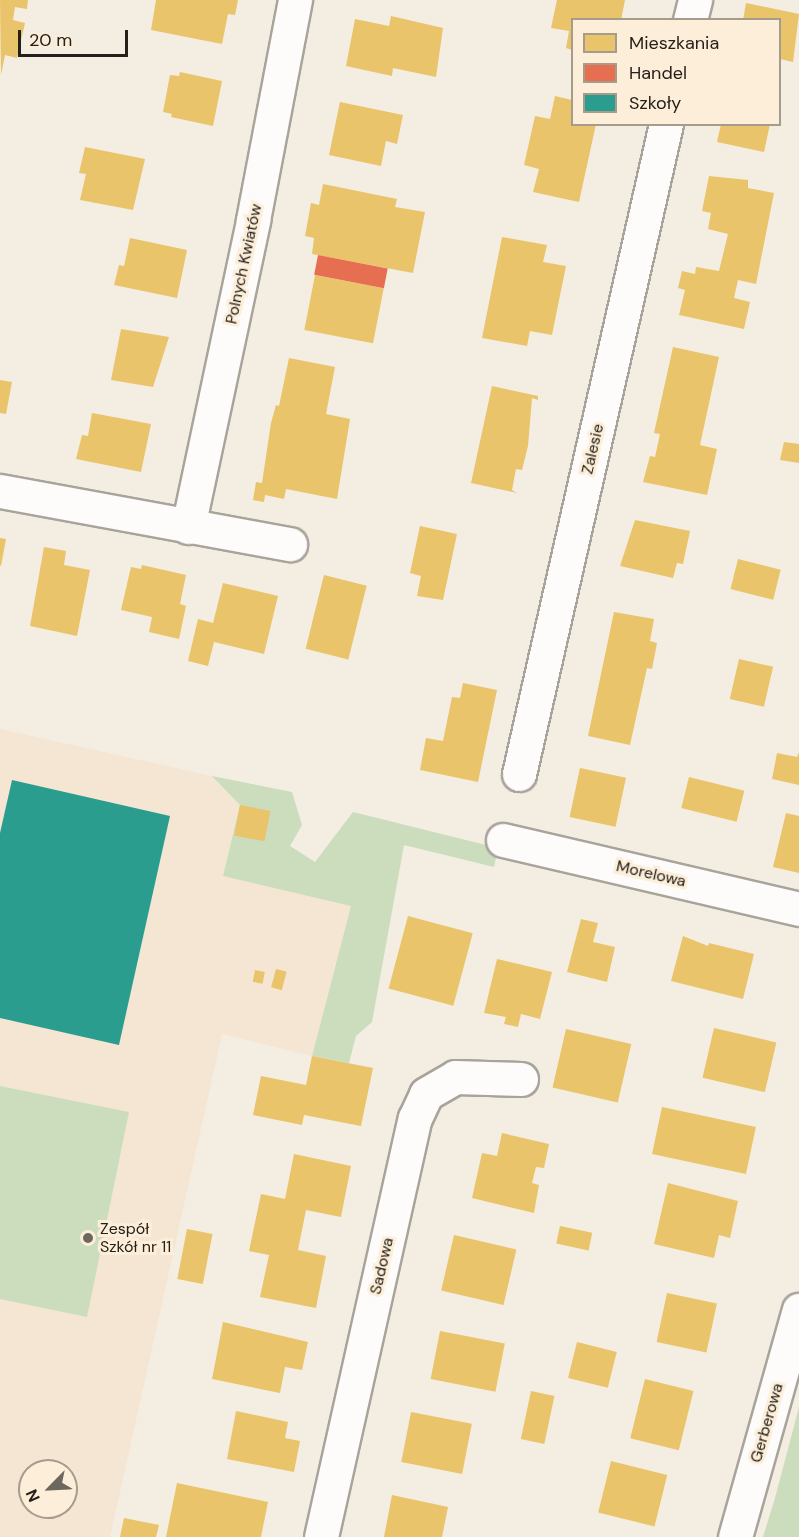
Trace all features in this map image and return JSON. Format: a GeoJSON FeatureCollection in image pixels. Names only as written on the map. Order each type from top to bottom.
{"type":"FeatureCollection","features":[{"type":"Feature","properties":{"kind":"street","name":"Polnych Kwiatów"},"geometry":{"type":"LineString","coordinates":[[188,527],[253,220],[295,0]]}},
{"type":"Feature","properties":{"kind":"street"},"geometry":{"type":"LineString","coordinates":[[690,18],[695,0]]}},
{"type":"Feature","properties":{"kind":"street","name":"Zalesie"},"geometry":{"type":"LineString","coordinates":[[519,774],[666,126]]}},
{"type":"Feature","properties":{"kind":"street"},"geometry":{"type":"LineString","coordinates":[[0,491],[290,544]]}},
{"type":"Feature","properties":{"kind":"street","name":"Morelowa"},"geometry":{"type":"LineString","coordinates":[[503,840],[799,909]]}},
{"type":"Feature","properties":{"kind":"street","name":"Sadowa"},"geometry":{"type":"LineString","coordinates":[[321,1537],[415,1118],[426,1094],[439,1083],[471,1076],[521,1079]]}},
{"type":"Feature","properties":{"kind":"street","name":"Gerberowa"},"geometry":{"type":"LineString","coordinates":[[735,1537],[799,1310]]}},
{"type":"Feature","properties":{"kind":"shaded area","name":"Zespół Szkół nr 11"},"geometry":{"type":"Polygon","coordinates":[[[0,729],[212,776],[240,805],[223,876],[351,905],[312,1056],[222,1034],[110,1537],[0,1537],[0,729]]]}},
{"type":"Feature","properties":{"kind":"green space"},"geometry":{"type":"Polygon","coordinates":[[[212,776],[292,792],[302,825],[290,846],[315,862],[353,812],[498,848],[494,867],[404,845],[372,1022],[356,1036],[349,1063],[312,1056],[351,906],[223,876],[240,805],[212,776]]]}},
{"type":"Feature","properties":{"kind":"green space"},"geometry":{"type":"Polygon","coordinates":[[[0,1086],[129,1112],[87,1317],[0,1299],[0,1086]]]}},
{"type":"Feature","properties":{"kind":"green space"},"geometry":{"type":"Polygon","coordinates":[[[799,1407],[799,1537],[763,1537],[775,1498],[799,1407]]]}},
{"type":"Feature","properties":{"kind":"building: Mieszkania"},"geometry":{"type":"Polygon","coordinates":[[[0,0],[28,0],[27,9],[15,7],[13,20],[25,23],[17,58],[5,55],[1,75],[0,0]]]}},
{"type":"Feature","properties":{"kind":"building: Mieszkania"},"geometry":{"type":"Polygon","coordinates":[[[156,0],[238,0],[235,15],[228,14],[222,44],[151,30],[156,0]]]}},
{"type":"Feature","properties":{"kind":"building: Mieszkania"},"geometry":{"type":"Polygon","coordinates":[[[557,0],[625,0],[621,18],[571,18],[571,50],[566,48],[569,31],[551,28],[557,0]]]}},
{"type":"Feature","properties":{"kind":"building: Mieszkania"},"geometry":{"type":"Polygon","coordinates":[[[746,3],[799,14],[793,62],[781,59],[781,18],[743,18],[746,3]]]}},
{"type":"Feature","properties":{"kind":"building: Mieszkania"},"geometry":{"type":"Polygon","coordinates":[[[391,16],[443,28],[436,77],[393,68],[392,76],[346,66],[355,19],[389,26],[391,16]]]}},
{"type":"Feature","properties":{"kind":"building: Mieszkania"},"geometry":{"type":"Polygon","coordinates":[[[180,72],[222,81],[213,126],[171,117],[172,114],[163,112],[170,75],[179,76],[180,72]]]}},
{"type":"Feature","properties":{"kind":"building: Mieszkania"},"geometry":{"type":"Polygon","coordinates":[[[555,96],[571,100],[571,126],[596,126],[579,202],[533,192],[539,169],[524,165],[535,116],[550,119],[555,96]]]}},
{"type":"Feature","properties":{"kind":"building: Mieszkania"},"geometry":{"type":"Polygon","coordinates":[[[340,102],[403,115],[397,144],[386,141],[381,166],[329,155],[340,102]]]}},
{"type":"Feature","properties":{"kind":"building: Mieszkania"},"geometry":{"type":"Polygon","coordinates":[[[721,126],[770,126],[764,152],[717,142],[721,126]]]}},
{"type":"Feature","properties":{"kind":"building: Mieszkania"},"geometry":{"type":"Polygon","coordinates":[[[85,147],[145,159],[133,210],[80,200],[86,174],[79,173],[85,147]]]}},
{"type":"Feature","properties":{"kind":"building: Mieszkania"},"geometry":{"type":"Polygon","coordinates":[[[709,176],[748,180],[748,188],[774,193],[756,284],[738,280],[734,298],[750,302],[744,329],[679,315],[685,290],[678,288],[682,271],[695,274],[696,267],[719,271],[728,234],[708,229],[711,213],[702,211],[709,176]]]}},
{"type":"Feature","properties":{"kind":"building: Mieszkania"},"geometry":{"type":"Polygon","coordinates":[[[323,184],[397,199],[395,207],[425,212],[413,273],[312,254],[314,238],[305,236],[311,203],[319,205],[323,184]]]}},
{"type":"Feature","properties":{"kind":"building: Mieszkania"},"geometry":{"type":"Polygon","coordinates":[[[502,237],[547,245],[543,262],[566,266],[552,335],[530,331],[527,346],[482,338],[502,237]]]}},
{"type":"Feature","properties":{"kind":"building: Mieszkania"},"geometry":{"type":"Polygon","coordinates":[[[130,238],[187,250],[177,298],[114,285],[119,265],[124,266],[130,238]]]}},
{"type":"Feature","properties":{"kind":"building: Mieszkania"},"geometry":{"type":"Polygon","coordinates":[[[315,275],[384,288],[373,343],[304,330],[315,275]]]}},
{"type":"Feature","properties":{"kind":"building: Mieszkania"},"geometry":{"type":"Polygon","coordinates":[[[121,329],[169,337],[153,387],[111,380],[121,329]]]}},
{"type":"Feature","properties":{"kind":"building: Mieszkania"},"geometry":{"type":"Polygon","coordinates":[[[673,347],[719,357],[700,445],[717,449],[707,495],[643,482],[650,456],[655,457],[660,434],[654,433],[673,347]]]}},
{"type":"Feature","properties":{"kind":"building: Mieszkania"},"geometry":{"type":"Polygon","coordinates":[[[289,358],[335,367],[326,414],[350,419],[337,499],[286,489],[284,499],[265,495],[264,502],[253,500],[256,482],[262,483],[271,423],[276,405],[279,406],[289,358]]]}},
{"type":"Feature","properties":{"kind":"building: Mieszkania"},"geometry":{"type":"Polygon","coordinates":[[[0,380],[12,382],[6,414],[0,413],[0,380]]]}},
{"type":"Feature","properties":{"kind":"building: Mieszkania"},"geometry":{"type":"Polygon","coordinates":[[[492,386],[538,396],[538,400],[532,398],[528,446],[522,470],[516,469],[512,490],[517,493],[471,483],[492,386]]]}},
{"type":"Feature","properties":{"kind":"building: Mieszkania"},"geometry":{"type":"Polygon","coordinates":[[[92,413],[151,424],[141,472],[76,459],[82,435],[88,436],[92,413]]]}},
{"type":"Feature","properties":{"kind":"building: Mieszkania"},"geometry":{"type":"Polygon","coordinates":[[[784,442],[799,444],[799,463],[780,460],[784,442]]]}},
{"type":"Feature","properties":{"kind":"building: Mieszkania"},"geometry":{"type":"Polygon","coordinates":[[[635,520],[690,531],[683,564],[677,563],[673,578],[620,566],[635,520]]]}},
{"type":"Feature","properties":{"kind":"building: Mieszkania"},"geometry":{"type":"Polygon","coordinates":[[[420,526],[457,534],[443,600],[417,596],[421,576],[410,573],[420,526]]]}},
{"type":"Feature","properties":{"kind":"building: Mieszkania"},"geometry":{"type":"Polygon","coordinates":[[[0,538],[6,539],[1,566],[0,565],[0,538]]]}},
{"type":"Feature","properties":{"kind":"building: Mieszkania"},"geometry":{"type":"Polygon","coordinates":[[[44,547],[66,551],[64,565],[90,570],[77,636],[30,626],[44,547]]]}},
{"type":"Feature","properties":{"kind":"building: Mieszkania"},"geometry":{"type":"Polygon","coordinates":[[[738,559],[781,570],[773,600],[731,589],[738,559]]]}},
{"type":"Feature","properties":{"kind":"building: Mieszkania"},"geometry":{"type":"Polygon","coordinates":[[[142,565],[186,575],[180,604],[186,606],[179,639],[149,632],[152,617],[121,610],[131,567],[141,569],[142,565]]]}},
{"type":"Feature","properties":{"kind":"building: Mieszkania"},"geometry":{"type":"Polygon","coordinates":[[[324,575],[367,586],[348,659],[306,649],[324,575]]]}},
{"type":"Feature","properties":{"kind":"building: Mieszkania"},"geometry":{"type":"Polygon","coordinates":[[[223,583],[278,596],[264,654],[214,642],[208,666],[188,661],[198,619],[213,623],[223,583]]]}},
{"type":"Feature","properties":{"kind":"building: Mieszkania"},"geometry":{"type":"Polygon","coordinates":[[[614,612],[654,619],[650,641],[657,643],[652,669],[647,668],[630,745],[588,736],[614,612]]]}},
{"type":"Feature","properties":{"kind":"building: Mieszkania"},"geometry":{"type":"Polygon","coordinates":[[[739,659],[773,667],[764,707],[730,699],[739,659]]]}},
{"type":"Feature","properties":{"kind":"building: Mieszkania"},"geometry":{"type":"Polygon","coordinates":[[[463,683],[497,690],[478,782],[420,770],[426,738],[443,741],[452,697],[460,698],[463,683]]]}},
{"type":"Feature","properties":{"kind":"building: Mieszkania"},"geometry":{"type":"Polygon","coordinates":[[[799,752],[799,785],[772,779],[777,753],[797,757],[799,752]]]}},
{"type":"Feature","properties":{"kind":"building: Mieszkania"},"geometry":{"type":"Polygon","coordinates":[[[580,768],[626,778],[616,827],[570,817],[580,768]]]}},
{"type":"Feature","properties":{"kind":"building: Mieszkania"},"geometry":{"type":"Polygon","coordinates":[[[689,777],[744,791],[737,822],[681,808],[689,777]]]}},
{"type":"Feature","properties":{"kind":"building: Mieszkania"},"geometry":{"type":"Polygon","coordinates":[[[240,805],[270,811],[265,841],[234,835],[240,805]]]}},
{"type":"Feature","properties":{"kind":"building: Mieszkania"},"geometry":{"type":"Polygon","coordinates":[[[786,813],[799,816],[799,873],[773,867],[786,813]]]}},
{"type":"Feature","properties":{"kind":"building: Mieszkania"},"geometry":{"type":"Polygon","coordinates":[[[408,916],[473,933],[453,1006],[389,988],[408,916]]]}},
{"type":"Feature","properties":{"kind":"building: Mieszkania"},"geometry":{"type":"Polygon","coordinates":[[[581,919],[598,923],[593,942],[615,947],[607,982],[567,972],[581,919]]]}},
{"type":"Feature","properties":{"kind":"building: Mieszkania"},"geometry":{"type":"Polygon","coordinates":[[[683,936],[708,946],[709,943],[754,954],[743,999],[671,981],[683,936]]]}},
{"type":"Feature","properties":{"kind":"building: Mieszkania"},"geometry":{"type":"Polygon","coordinates":[[[497,959],[552,972],[540,1019],[521,1014],[518,1027],[504,1024],[506,1017],[484,1013],[497,959]]]}},
{"type":"Feature","properties":{"kind":"building: Mieszkania"},"geometry":{"type":"Polygon","coordinates":[[[276,969],[287,972],[282,990],[271,987],[276,969]]]}},
{"type":"Feature","properties":{"kind":"building: Mieszkania"},"geometry":{"type":"Polygon","coordinates":[[[255,970],[265,972],[263,984],[253,982],[255,970]]]}},
{"type":"Feature","properties":{"kind":"building: Mieszkania"},"geometry":{"type":"Polygon","coordinates":[[[714,1028],[776,1042],[765,1092],[703,1078],[714,1028]]]}},
{"type":"Feature","properties":{"kind":"building: Mieszkania"},"geometry":{"type":"Polygon","coordinates":[[[566,1029],[631,1044],[618,1103],[553,1087],[566,1029]]]}},
{"type":"Feature","properties":{"kind":"building: Mieszkania"},"geometry":{"type":"Polygon","coordinates":[[[312,1056],[373,1068],[361,1126],[304,1115],[302,1125],[253,1115],[261,1076],[306,1085],[312,1056]]]}},
{"type":"Feature","properties":{"kind":"building: Mieszkania"},"geometry":{"type":"Polygon","coordinates":[[[662,1107],[756,1127],[746,1174],[652,1154],[662,1107]]]}},
{"type":"Feature","properties":{"kind":"building: Mieszkania"},"geometry":{"type":"Polygon","coordinates":[[[502,1133],[549,1144],[544,1168],[536,1167],[532,1183],[539,1185],[534,1213],[472,1198],[482,1153],[497,1156],[502,1133]]]}},
{"type":"Feature","properties":{"kind":"building: Mieszkania"},"geometry":{"type":"Polygon","coordinates":[[[294,1154],[351,1166],[341,1217],[306,1210],[298,1250],[326,1256],[316,1308],[260,1297],[269,1255],[249,1251],[261,1194],[285,1199],[294,1154]]]}},
{"type":"Feature","properties":{"kind":"building: Mieszkania"},"geometry":{"type":"Polygon","coordinates":[[[668,1183],[738,1201],[730,1238],[719,1235],[714,1258],[654,1244],[668,1183]]]}},
{"type":"Feature","properties":{"kind":"building: Mieszkania"},"geometry":{"type":"Polygon","coordinates":[[[560,1226],[592,1233],[589,1250],[556,1244],[560,1226]]]}},
{"type":"Feature","properties":{"kind":"building: Mieszkania"},"geometry":{"type":"Polygon","coordinates":[[[187,1229],[213,1234],[203,1284],[177,1279],[187,1229]]]}},
{"type":"Feature","properties":{"kind":"building: Mieszkania"},"geometry":{"type":"Polygon","coordinates":[[[454,1235],[516,1249],[504,1305],[441,1291],[454,1235]]]}},
{"type":"Feature","properties":{"kind":"building: Mieszkania"},"geometry":{"type":"Polygon","coordinates":[[[667,1293],[717,1304],[706,1353],[657,1342],[667,1293]]]}},
{"type":"Feature","properties":{"kind":"building: Mieszkania"},"geometry":{"type":"Polygon","coordinates":[[[223,1322],[308,1342],[302,1370],[285,1367],[280,1393],[212,1379],[223,1322]]]}},
{"type":"Feature","properties":{"kind":"building: Mieszkania"},"geometry":{"type":"Polygon","coordinates":[[[440,1331],[505,1344],[495,1392],[431,1379],[440,1331]]]}},
{"type":"Feature","properties":{"kind":"building: Mieszkania"},"geometry":{"type":"Polygon","coordinates":[[[577,1342],[617,1352],[608,1388],[568,1378],[577,1342]]]}},
{"type":"Feature","properties":{"kind":"building: Mieszkania"},"geometry":{"type":"Polygon","coordinates":[[[645,1379],[694,1391],[679,1450],[630,1438],[645,1379]]]}},
{"type":"Feature","properties":{"kind":"building: Mieszkania"},"geometry":{"type":"Polygon","coordinates":[[[531,1391],[554,1396],[544,1444],[521,1439],[531,1391]]]}},
{"type":"Feature","properties":{"kind":"building: Mieszkania"},"geometry":{"type":"Polygon","coordinates":[[[236,1411],[288,1422],[285,1438],[300,1441],[294,1472],[227,1459],[236,1411]]]}},
{"type":"Feature","properties":{"kind":"building: Mieszkania"},"geometry":{"type":"Polygon","coordinates":[[[411,1412],[472,1424],[462,1474],[401,1462],[411,1412]]]}},
{"type":"Feature","properties":{"kind":"building: Mieszkania"},"geometry":{"type":"Polygon","coordinates":[[[611,1461],[667,1475],[654,1526],[598,1512],[611,1461]]]}},
{"type":"Feature","properties":{"kind":"building: Mieszkania"},"geometry":{"type":"Polygon","coordinates":[[[177,1483],[268,1502],[261,1537],[166,1537],[177,1483]]]}},
{"type":"Feature","properties":{"kind":"building: Mieszkania"},"geometry":{"type":"Polygon","coordinates":[[[392,1495],[448,1507],[442,1537],[384,1537],[392,1495]]]}},
{"type":"Feature","properties":{"kind":"building: Mieszkania"},"geometry":{"type":"Polygon","coordinates":[[[124,1518],[159,1525],[156,1537],[120,1537],[124,1518]]]}},
{"type":"Feature","properties":{"kind":"building: Handel"},"geometry":{"type":"Polygon","coordinates":[[[318,255],[388,269],[384,288],[314,275],[318,255]]]}},
{"type":"Feature","properties":{"kind":"building: Szkoły"},"geometry":{"type":"Polygon","coordinates":[[[12,780],[170,816],[119,1045],[0,1018],[0,833],[12,780]]]}},
{"type":"Feature","properties":{"kind":"place","name":"Zespół Szkół nr 11"},"geometry":{"type":"Point","coordinates":[88,1238]}}]}
